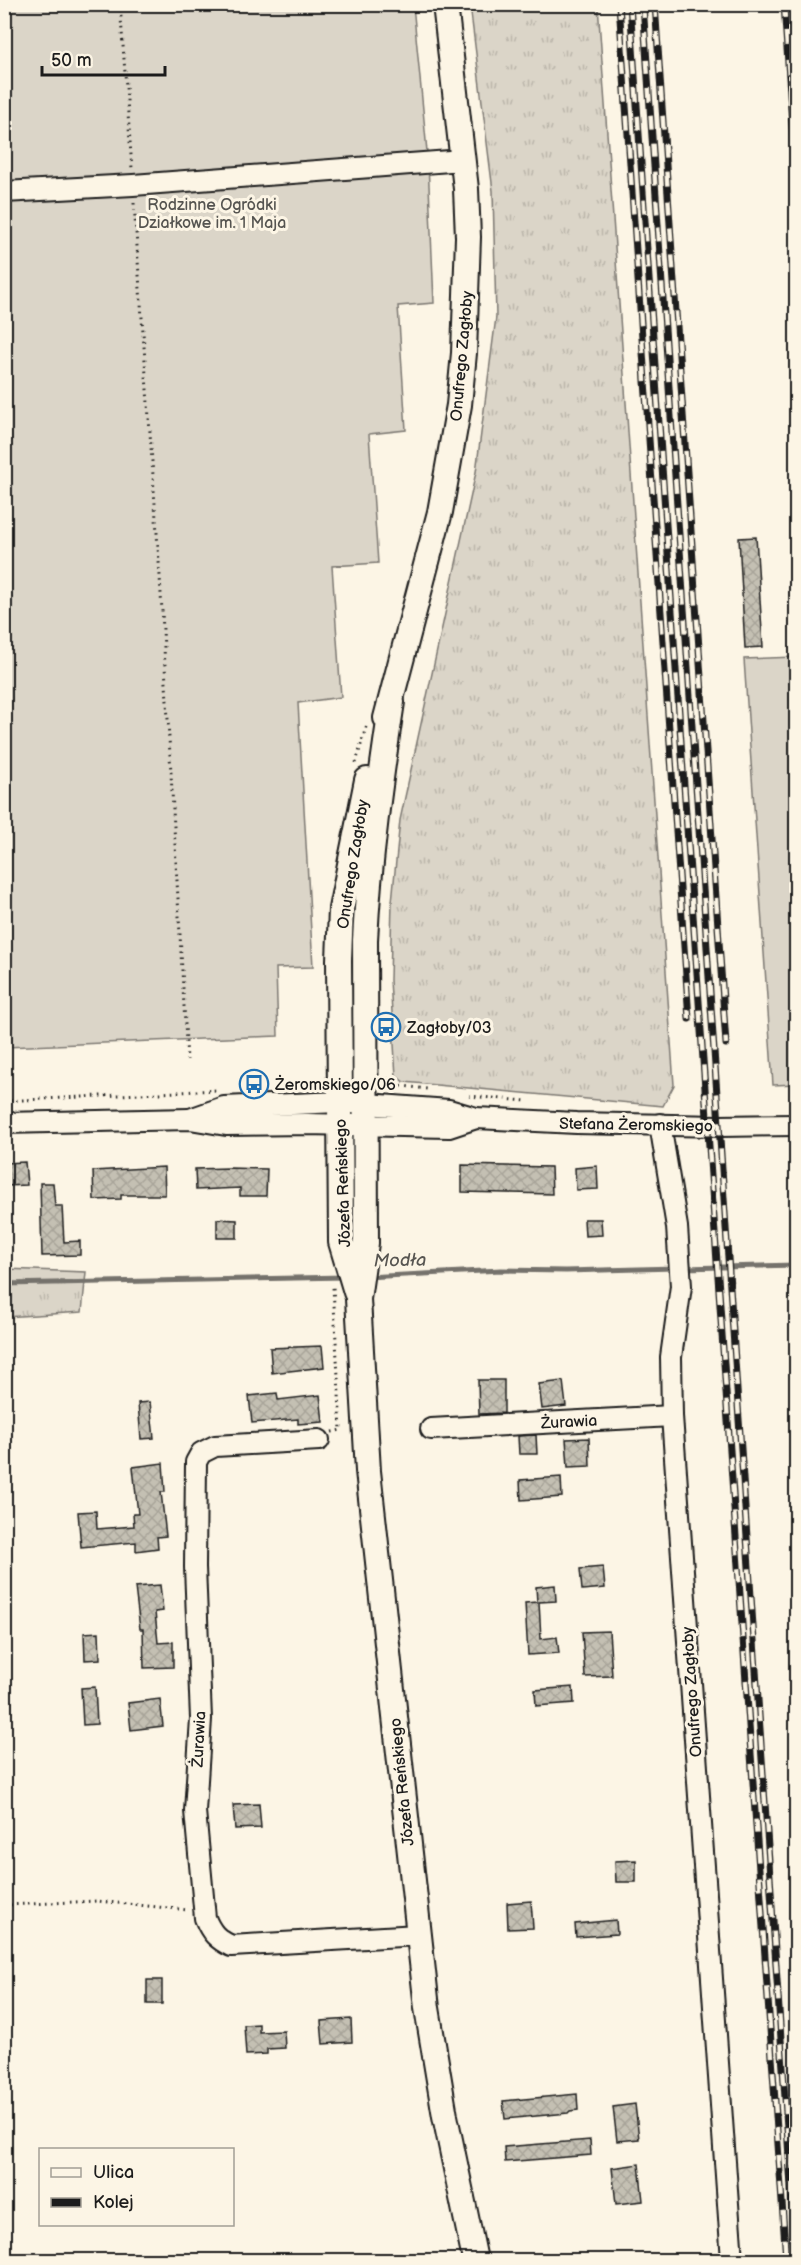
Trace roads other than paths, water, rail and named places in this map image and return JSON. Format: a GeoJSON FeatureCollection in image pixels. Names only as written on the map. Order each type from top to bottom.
{"type":"FeatureCollection","features":[{"type":"Feature","properties":{"kind":"main road","name":"Onufrego Zagłoby"},"geometry":{"type":"LineString","coordinates":[[339,1113],[341,909],[369,771],[392,702],[440,512],[459,405],[467,295],[468,237],[464,160],[445,4]]}},
{"type":"Feature","properties":{"kind":"main road","name":"Onufrego Zagłoby"},"geometry":{"type":"LineString","coordinates":[[365,1114],[364,940],[367,892],[392,702]]}},
{"type":"Feature","properties":{"kind":"main road","name":"Józefa Reńskiego"},"geometry":{"type":"LineString","coordinates":[[339,1113],[341,1242],[357,1299],[371,1499],[418,1935],[441,2096],[475,2260]]}},
{"type":"Feature","properties":{"kind":"main road","name":"Józefa Reńskiego"},"geometry":{"type":"LineString","coordinates":[[357,1299],[366,1243],[365,1114]]}},
{"type":"Feature","properties":{"kind":"street"},"geometry":{"type":"LineString","coordinates":[[4,192],[133,185],[464,160]]}},
{"type":"Feature","properties":{"kind":"street","name":"Stefana Żeromskiego"},"geometry":{"type":"LineString","coordinates":[[4,1123],[190,1119],[224,1107],[365,1114],[449,1127],[476,1118],[660,1124],[796,1125]]}},
{"type":"Feature","properties":{"kind":"street","name":"Onufrego Zagłoby"},"geometry":{"type":"LineString","coordinates":[[660,1124],[679,1250],[681,1286],[671,1357],[672,1416],[732,2260]]}},
{"type":"Feature","properties":{"kind":"street","name":"Żurawia"},"geometry":{"type":"LineString","coordinates":[[431,1429],[672,1416]]}},
{"type":"Feature","properties":{"kind":"street","name":"Żurawia"},"geometry":{"type":"LineString","coordinates":[[319,1440],[215,1446],[201,1453],[196,1462],[195,1566],[201,1719],[195,1811],[204,1909],[209,1929],[217,1940],[231,1946],[418,1935]]}},
{"type":"Feature","properties":{"kind":"waterway","name":"Modła"},"geometry":{"type":"LineString","coordinates":[[684,1268],[796,1265]]}},
{"type":"Feature","properties":{"kind":"waterway","name":"Modła"},"geometry":{"type":"LineString","coordinates":[[366,1277],[501,1270],[675,1268]]}},
{"type":"Feature","properties":{"kind":"waterway","name":"Modła"},"geometry":{"type":"LineString","coordinates":[[4,1284],[345,1277]]}},
{"type":"Feature","properties":{"kind":"railway"},"geometry":{"type":"LineString","coordinates":[[619,4],[689,1019]]}},
{"type":"Feature","properties":{"kind":"railway"},"geometry":{"type":"LineString","coordinates":[[630,4],[786,2260]]}},
{"type":"Feature","properties":{"kind":"railway"},"geometry":{"type":"LineString","coordinates":[[643,4],[796,2260]]}},
{"type":"Feature","properties":{"kind":"railway"},"geometry":{"type":"LineString","coordinates":[[655,4],[726,1044]]}},
{"type":"Feature","properties":{"kind":"railway"},"geometry":{"type":"LineString","coordinates":[[784,4],[796,182]]}},
{"type":"Feature","properties":{"kind":"place","name":"Zagłoby/03"},"geometry":{"type":"Point","coordinates":[386,1027]}},
{"type":"Feature","properties":{"kind":"place","name":"Żeromskiego/06"},"geometry":{"type":"Point","coordinates":[254,1084]}},
{"type":"Feature","properties":{"kind":"park label","name":"Rodzinne Ogródki Działkowe im. 1 Maja"},"geometry":{"type":"Point","coordinates":[212,213]}}]}
